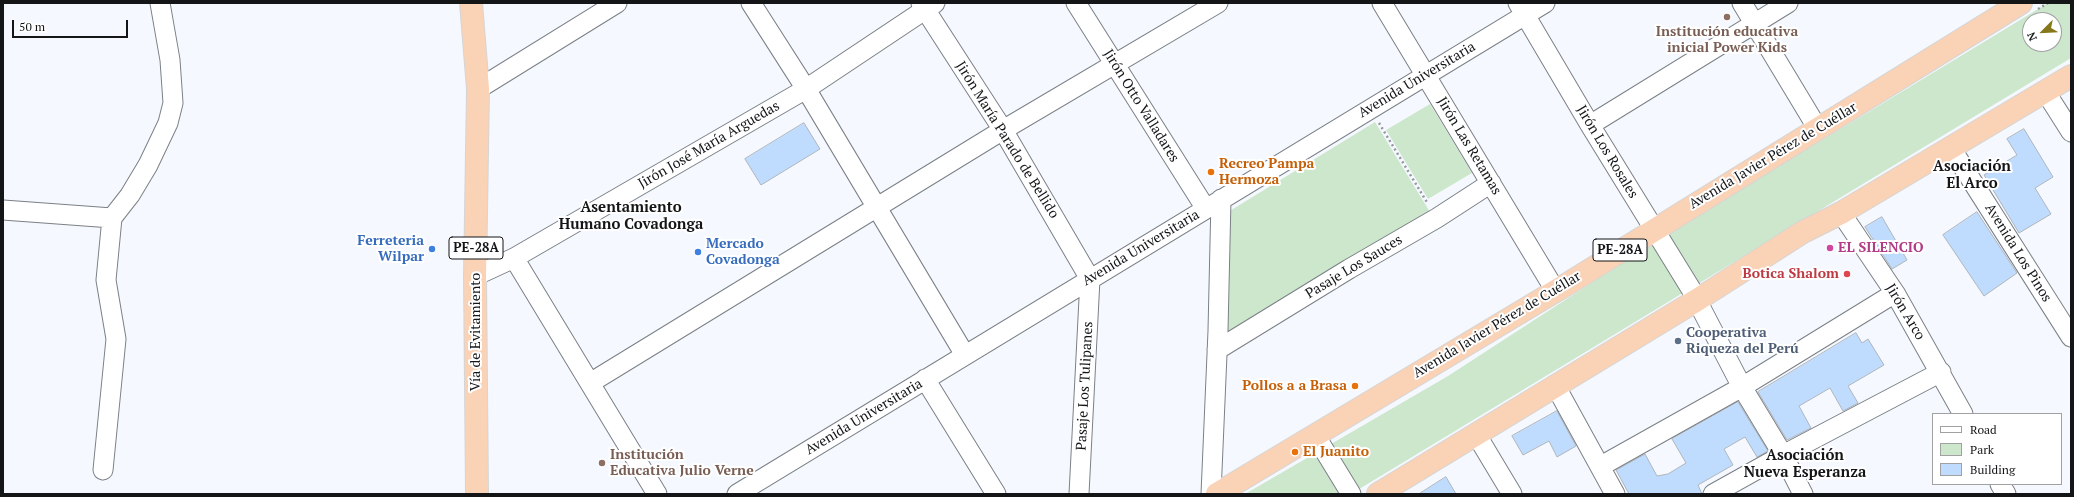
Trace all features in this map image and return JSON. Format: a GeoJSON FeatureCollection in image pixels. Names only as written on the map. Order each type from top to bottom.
{"type":"FeatureCollection","features":[{"type":"Feature","properties":{"kind":"highway","name":"Vía de Evitamiento"},"geometry":{"type":"LineString","coordinates":[[471,3],[478,89],[475,276],[477,494]]}},
{"type":"Feature","properties":{"kind":"highway","name":"Avenida Javier Pérez de Cuéllar"},"geometry":{"type":"LineString","coordinates":[[1217,494],[1555,290],[2021,3]]}},
{"type":"Feature","properties":{"kind":"highway"},"geometry":{"type":"LineString","coordinates":[[1378,494],[1697,300],[1803,232],[1841,213],[2045,90],[2071,76]]}},
{"type":"Feature","properties":{"kind":"street"},"geometry":{"type":"LineString","coordinates":[[103,470],[116,339],[106,280],[112,218],[130,195],[148,165],[168,123],[173,103],[170,60],[160,3]]}},
{"type":"Feature","properties":{"kind":"street"},"geometry":{"type":"LineString","coordinates":[[478,89],[617,3]]}},
{"type":"Feature","properties":{"kind":"street"},"geometry":{"type":"LineString","coordinates":[[751,3],[806,89],[965,355]]}},
{"type":"Feature","properties":{"kind":"street","name":"Jirón Otto Valladares"},"geometry":{"type":"LineString","coordinates":[[1076,3],[1114,65],[1214,204]]}},
{"type":"Feature","properties":{"kind":"street"},"geometry":{"type":"LineString","coordinates":[[590,383],[1003,130],[1218,3]]}},
{"type":"Feature","properties":{"kind":"street","name":"Jirón Las Retamas"},"geometry":{"type":"LineString","coordinates":[[1382,3],[1555,290]]}},
{"type":"Feature","properties":{"kind":"street","name":"Avenida Universitaria"},"geometry":{"type":"LineString","coordinates":[[737,494],[1426,75],[1522,9],[1545,3]]}},
{"type":"Feature","properties":{"kind":"street"},"geometry":{"type":"LineString","coordinates":[[1742,3],[1818,129]]}},
{"type":"Feature","properties":{"kind":"street"},"geometry":{"type":"LineString","coordinates":[[1590,125],[1788,3]]}},
{"type":"Feature","properties":{"kind":"street","name":"Jirón José María Arguedas"},"geometry":{"type":"LineString","coordinates":[[475,276],[514,258],[806,89],[927,5]]}},
{"type":"Feature","properties":{"kind":"street","name":"Jirón María Parado de Bellido"},"geometry":{"type":"LineString","coordinates":[[927,5],[1003,130],[1090,279]]}},
{"type":"Feature","properties":{"kind":"street","name":"Jirón Los Rosales"},"geometry":{"type":"LineString","coordinates":[[1522,9],[1590,125],[1697,300],[1742,387],[1783,455],[1803,494]]}},
{"type":"Feature","properties":{"kind":"street"},"geometry":{"type":"LineString","coordinates":[[2045,90],[2071,132]]}},
{"type":"Feature","properties":{"kind":"street","name":"Avenida Los Pinos"},"geometry":{"type":"LineString","coordinates":[[1951,148],[2071,337]]}},
{"type":"Feature","properties":{"kind":"street","name":"Pasaje Los Sauces"},"geometry":{"type":"LineString","coordinates":[[1217,350],[1349,268],[1437,218],[1491,183]]}},
{"type":"Feature","properties":{"kind":"street"},"geometry":{"type":"LineString","coordinates":[[1211,494],[1217,350],[1214,204]]}},
{"type":"Feature","properties":{"kind":"street"},"geometry":{"type":"LineString","coordinates":[[3,210],[112,218]]}},
{"type":"Feature","properties":{"kind":"street","name":"Jirón Arco"},"geometry":{"type":"LineString","coordinates":[[1841,213],[1895,293],[1941,372],[1962,413]]}},
{"type":"Feature","properties":{"kind":"street"},"geometry":{"type":"LineString","coordinates":[[514,258],[658,494]]}},
{"type":"Feature","properties":{"kind":"street","name":"Pasaje Los Tulipanes"},"geometry":{"type":"LineString","coordinates":[[1079,494],[1090,279]]}},
{"type":"Feature","properties":{"kind":"street"},"geometry":{"type":"LineString","coordinates":[[1601,466],[1742,387],[1895,293]]}},
{"type":"Feature","properties":{"kind":"street"},"geometry":{"type":"LineString","coordinates":[[1713,494],[1783,455],[1941,372]]}},
{"type":"Feature","properties":{"kind":"street"},"geometry":{"type":"LineString","coordinates":[[925,379],[996,494]]}},
{"type":"Feature","properties":{"kind":"street"},"geometry":{"type":"LineString","coordinates":[[1555,385],[1601,466],[1615,494]]}},
{"type":"Feature","properties":{"kind":"street"},"geometry":{"type":"LineString","coordinates":[[1476,434],[1512,494]]}},
{"type":"Feature","properties":{"kind":"street"},"geometry":{"type":"LineString","coordinates":[[1315,435],[1351,494]]}},
{"type":"Feature","properties":{"kind":"street"},"geometry":{"type":"LineString","coordinates":[[2001,485],[2006,494]]}},
{"type":"Feature","properties":{"kind":"path"},"geometry":{"type":"LineString","coordinates":[[1369,109],[1437,218]]}},
{"type":"Feature","properties":{"kind":"green space"},"geometry":{"type":"Polygon","coordinates":[[[2048,3],[2071,3],[2071,58],[1351,494],[1245,494],[1448,376],[1659,239],[2022,19],[2022,52],[2062,52],[2062,12],[2033,12],[2048,3]]]}},
{"type":"Feature","properties":{"kind":"green space"},"geometry":{"type":"Polygon","coordinates":[[[1430,104],[1472,173],[1428,199],[1386,130],[1430,104]]]}},
{"type":"Feature","properties":{"kind":"green space"},"geometry":{"type":"Polygon","coordinates":[[[1375,122],[1430,212],[1224,336],[1228,212],[1375,122]]]}},
{"type":"Feature","properties":{"kind":"building"},"geometry":{"type":"Polygon","coordinates":[[[804,123],[820,149],[761,185],[745,159],[804,123]]]}},
{"type":"Feature","properties":{"kind":"building"},"geometry":{"type":"Polygon","coordinates":[[[2024,129],[2053,177],[2035,188],[2051,214],[2019,233],[1984,175],[2017,155],[2007,139],[2024,129]]]}},
{"type":"Feature","properties":{"kind":"building"},"geometry":{"type":"Polygon","coordinates":[[[1977,212],[2017,273],[1984,296],[1943,235],[1977,212]]]}},
{"type":"Feature","properties":{"kind":"building"},"geometry":{"type":"Polygon","coordinates":[[[1882,217],[1907,260],[1892,269],[1865,227],[1882,217]]]}},
{"type":"Feature","properties":{"kind":"building"},"geometry":{"type":"Polygon","coordinates":[[[1856,333],[1862,343],[1868,339],[1884,365],[1848,386],[1858,403],[1843,411],[1830,388],[1799,406],[1811,428],[1787,440],[1758,392],[1856,333]]]}},
{"type":"Feature","properties":{"kind":"building"},"geometry":{"type":"Polygon","coordinates":[[[1738,402],[1768,451],[1757,457],[1745,437],[1724,449],[1733,465],[1698,485],[1702,494],[1629,494],[1616,470],[1645,454],[1657,476],[1668,474],[1686,463],[1672,439],[1738,402]]]}},
{"type":"Feature","properties":{"kind":"building"},"geometry":{"type":"Polygon","coordinates":[[[1557,411],[1576,446],[1557,457],[1549,441],[1523,455],[1512,436],[1557,411]]]}},
{"type":"Feature","properties":{"kind":"building"},"geometry":{"type":"Polygon","coordinates":[[[1446,477],[1456,494],[1419,494],[1446,477]]]}},
{"type":"Feature","properties":{"kind":"place","name":"Institución educativa inicial Power Kids"},"geometry":{"type":"Point","coordinates":[1727,17]}},
{"type":"Feature","properties":{"kind":"place","name":"Recreo Pampa Hermoza"},"geometry":{"type":"Point","coordinates":[1211,172]}},
{"type":"Feature","properties":{"kind":"place","name":"EL SILENCIO"},"geometry":{"type":"Point","coordinates":[1830,248]}},
{"type":"Feature","properties":{"kind":"place","name":"Ferreteria Wilpar"},"geometry":{"type":"Point","coordinates":[432,249]}},
{"type":"Feature","properties":{"kind":"place","name":"Mercado Covadonga"},"geometry":{"type":"Point","coordinates":[698,252]}},
{"type":"Feature","properties":{"kind":"place","name":"Botica Shalom"},"geometry":{"type":"Point","coordinates":[1847,274]}},
{"type":"Feature","properties":{"kind":"place","name":"Cooperativa Riqueza del Perú"},"geometry":{"type":"Point","coordinates":[1678,341]}},
{"type":"Feature","properties":{"kind":"place","name":"Pollos a a Brasa"},"geometry":{"type":"Point","coordinates":[1355,386]}},
{"type":"Feature","properties":{"kind":"place","name":"El Juanito"},"geometry":{"type":"Point","coordinates":[1295,452]}},
{"type":"Feature","properties":{"kind":"place","name":"Institución Educativa Julio Verne"},"geometry":{"type":"Point","coordinates":[602,463]}},
{"type":"Feature","properties":{"kind":"district","name":"Asociación El Arco"},"geometry":{"type":"Point","coordinates":[1972,176]}},
{"type":"Feature","properties":{"kind":"district","name":"Asentamiento Humano Covadonga"},"geometry":{"type":"Point","coordinates":[631,216]}},
{"type":"Feature","properties":{"kind":"district","name":"Asociación Nueva Esperanza"},"geometry":{"type":"Point","coordinates":[1805,464]}}]}
